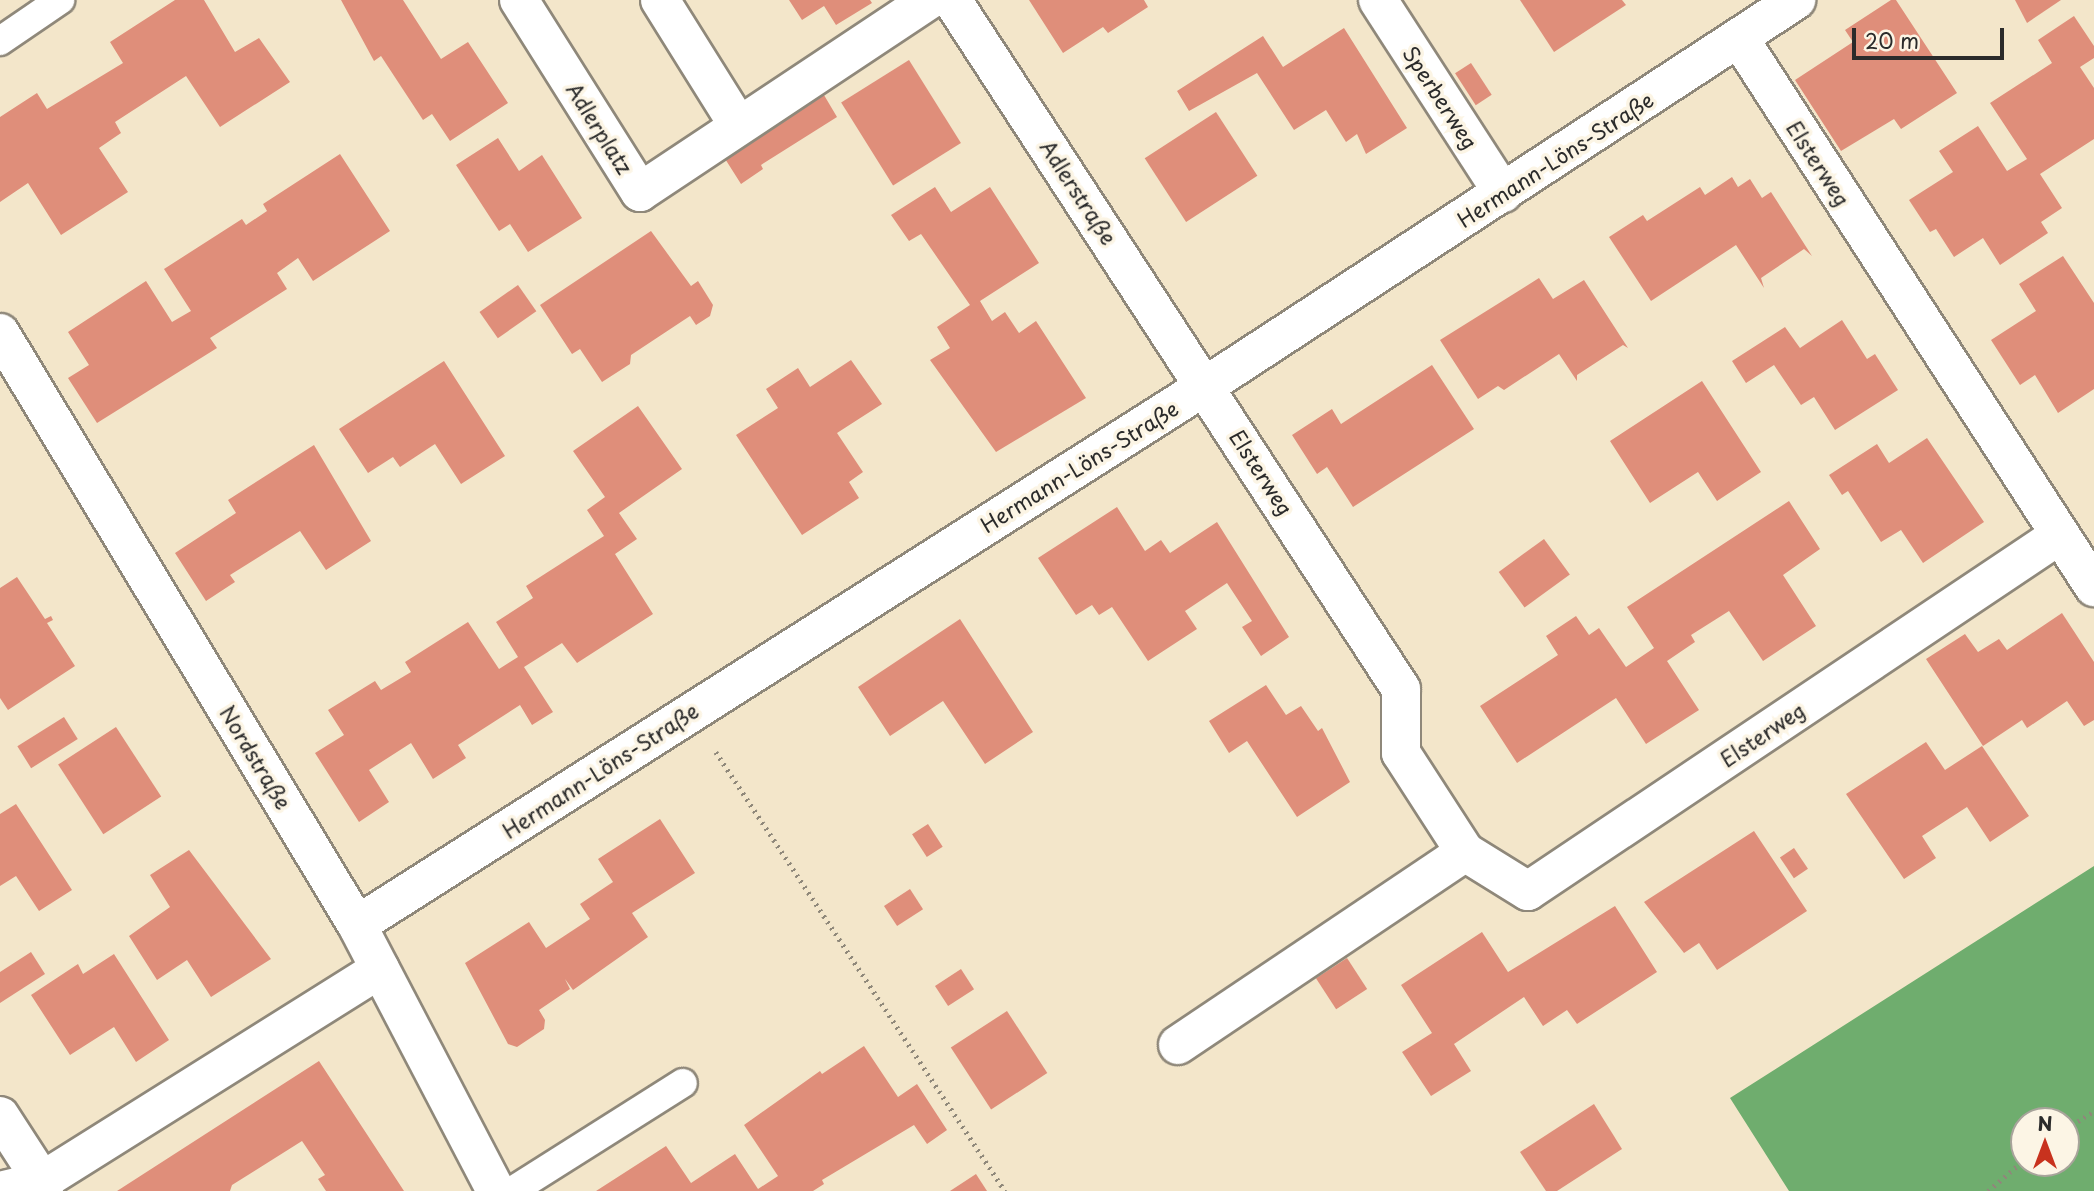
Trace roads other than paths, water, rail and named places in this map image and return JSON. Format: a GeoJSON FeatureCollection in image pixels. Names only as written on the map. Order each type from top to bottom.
{"type":"FeatureCollection","features":[{"type":"Feature","properties":{"kind":"street","name":"Adlerplatz"},"geometry":{"type":"LineString","coordinates":[[519,0],[640,192],[929,0]]}},
{"type":"Feature","properties":{"kind":"street"},"geometry":{"type":"LineString","coordinates":[[660,0],[738,125]]}},
{"type":"Feature","properties":{"kind":"street","name":"Adlerstraße"},"geometry":{"type":"LineString","coordinates":[[952,0],[1207,385]]}},
{"type":"Feature","properties":{"kind":"street","name":"Sperberweg"},"geometry":{"type":"LineString","coordinates":[[1378,0],[1503,193]]}},
{"type":"Feature","properties":{"kind":"street","name":"Hermann-Löns-Straße"},"geometry":{"type":"LineString","coordinates":[[357,925],[1207,385],[1796,0]]}},
{"type":"Feature","properties":{"kind":"street","name":"Elsterweg"},"geometry":{"type":"LineString","coordinates":[[1739,38],[2094,587]]}},
{"type":"Feature","properties":{"kind":"street","name":"Nordstraße"},"geometry":{"type":"LineString","coordinates":[[0,334],[357,925],[496,1191]]}},
{"type":"Feature","properties":{"kind":"street","name":"Elsterweg"},"geometry":{"type":"LineString","coordinates":[[1207,385],[1401,689],[1401,752],[1465,852],[1528,891],[2059,536]]}},
{"type":"Feature","properties":{"kind":"street"},"geometry":{"type":"LineString","coordinates":[[1178,1045],[1465,852]]}},
{"type":"Feature","properties":{"kind":"street"},"geometry":{"type":"LineString","coordinates":[[0,1191],[43,1186],[380,969]]}},
{"type":"Feature","properties":{"kind":"street"},"geometry":{"type":"LineString","coordinates":[[0,1116],[43,1186]]}},
{"type":"Feature","properties":{"kind":"lane"},"geometry":{"type":"LineString","coordinates":[[0,41],[60,0]]}},
{"type":"Feature","properties":{"kind":"lane"},"geometry":{"type":"LineString","coordinates":[[512,1191],[683,1083]]}}]}
